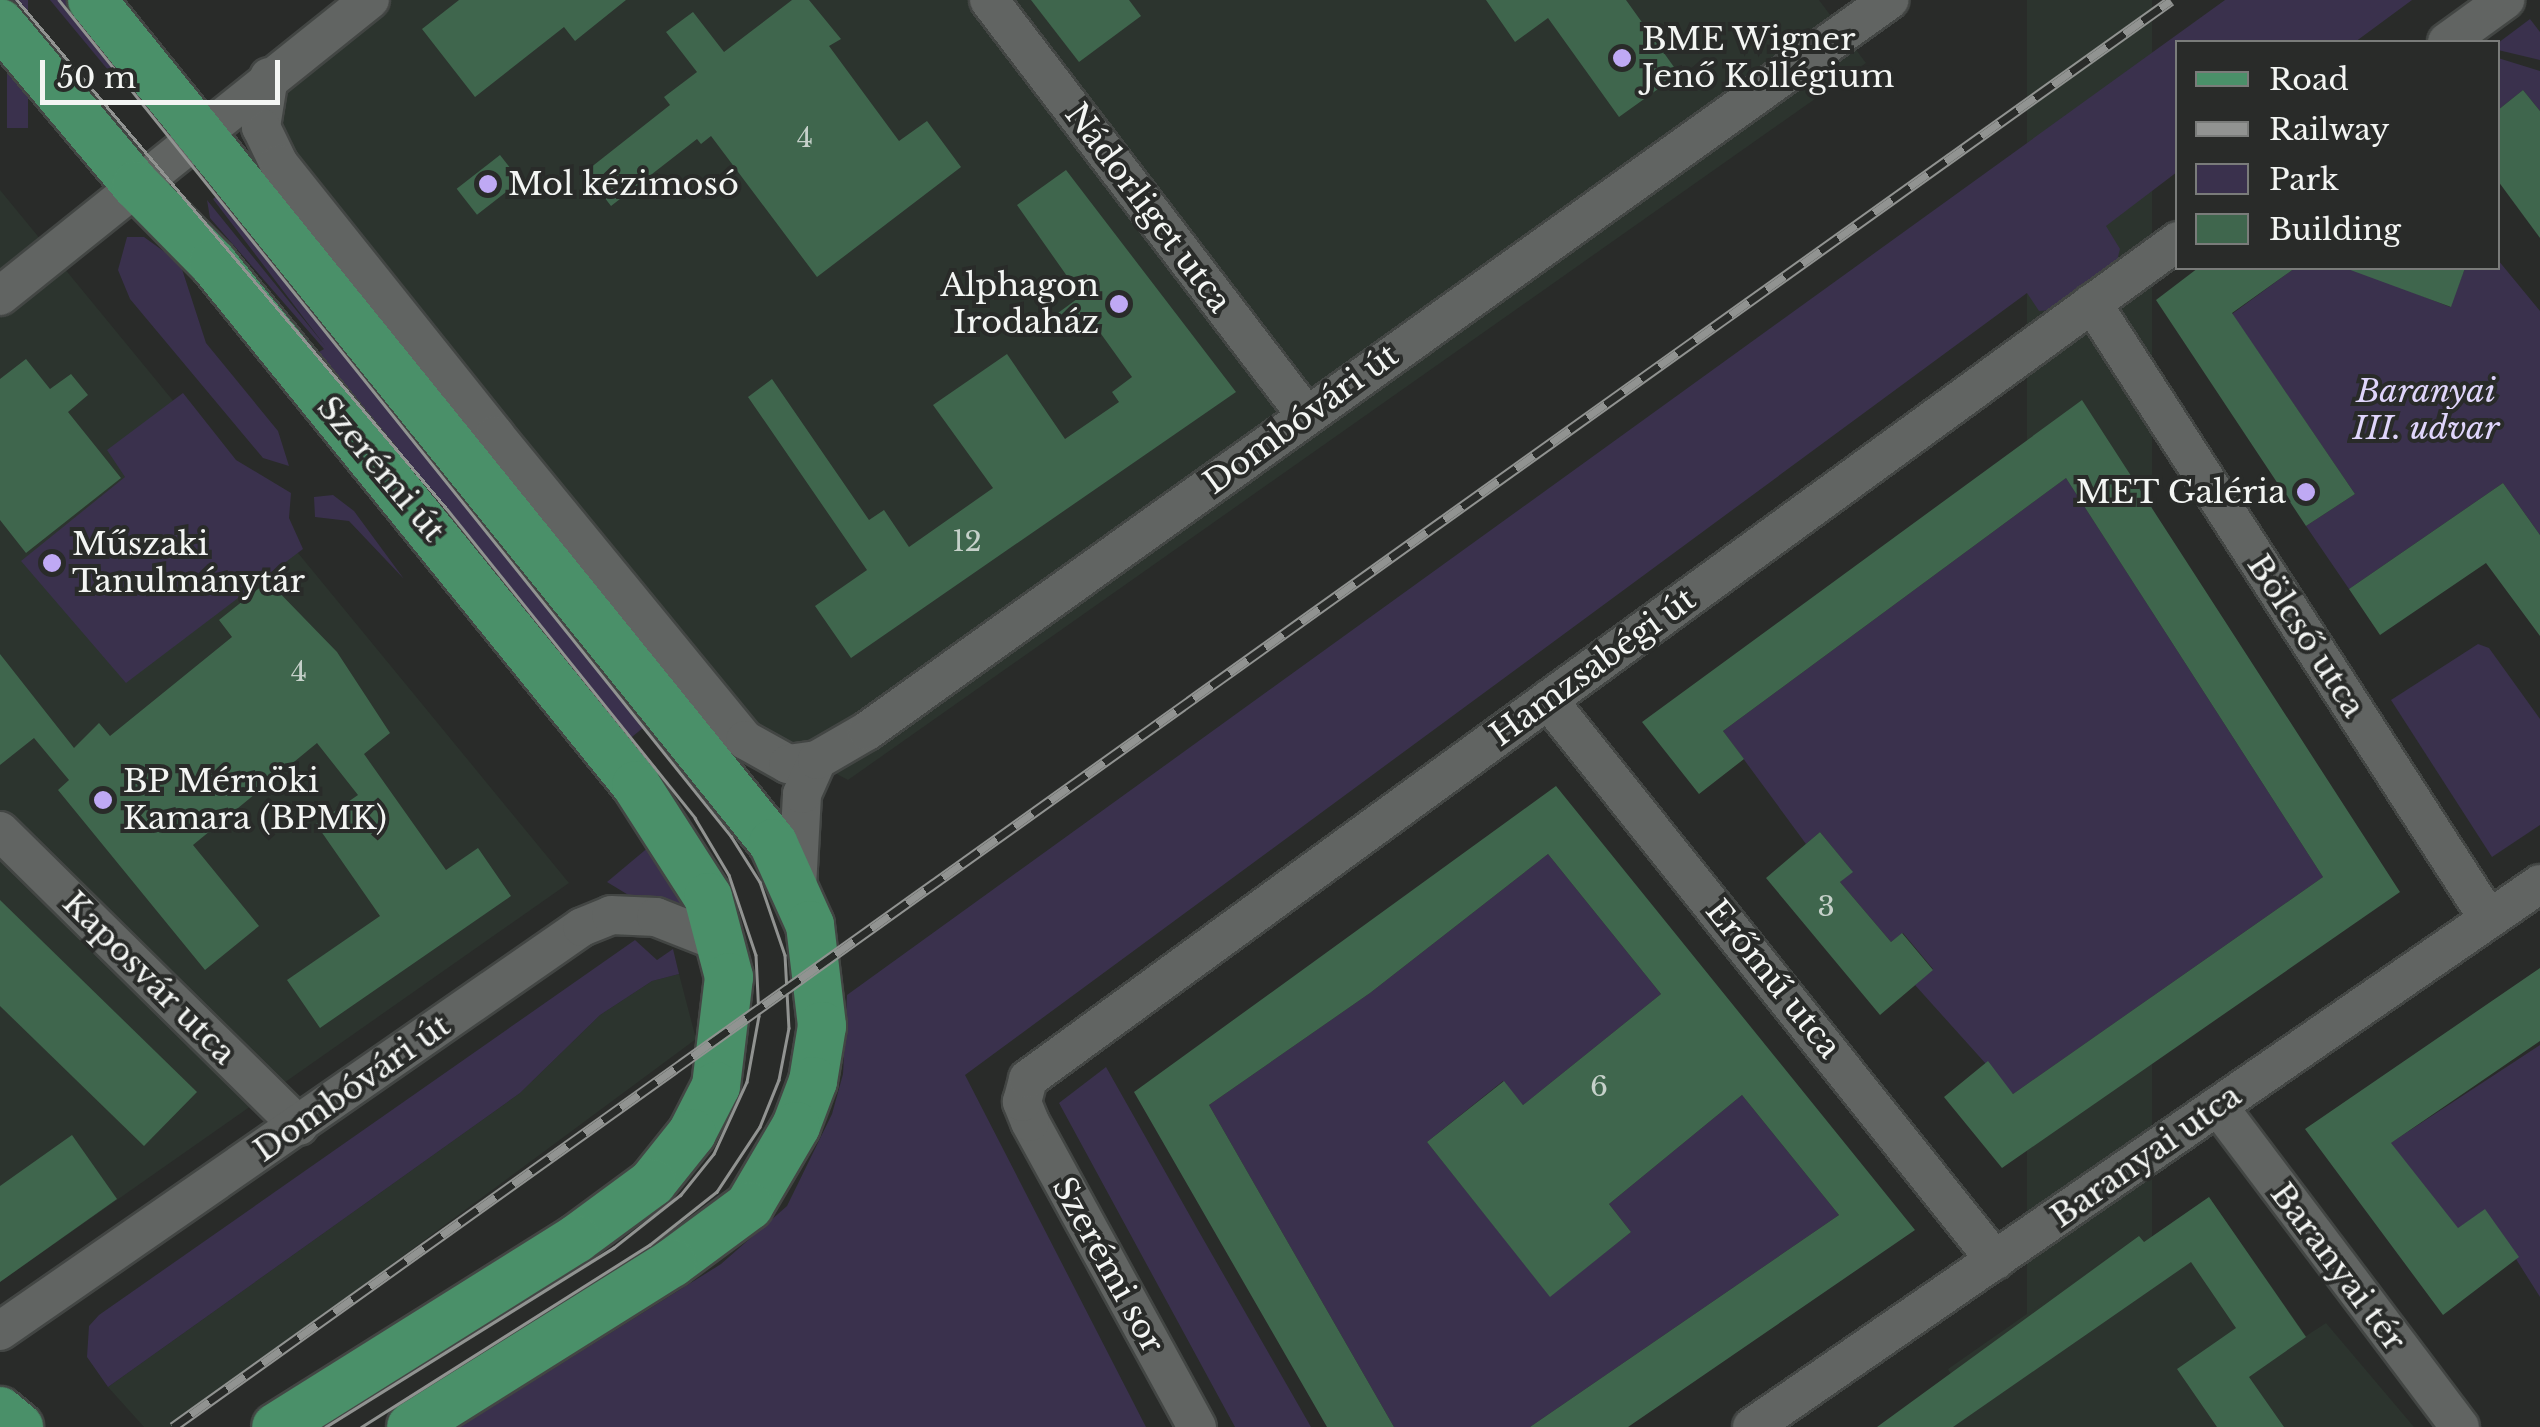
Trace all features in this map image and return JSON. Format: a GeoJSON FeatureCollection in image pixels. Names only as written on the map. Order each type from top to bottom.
{"type":"FeatureCollection","features":[{"type":"Feature","properties":{"kind":"main road","name":"Szerémi út"},"geometry":{"type":"LineString","coordinates":[[92,0],[200,134],[479,448],[740,802],[798,887]]}},
{"type":"Feature","properties":{"kind":"main road","name":"Szerémi út"},"geometry":{"type":"LineString","coordinates":[[0,23],[136,185],[214,263],[636,784],[708,898],[722,944],[730,1005],[716,1086],[692,1133],[652,1183],[576,1239],[276,1427]]}},
{"type":"Feature","properties":{"kind":"main road"},"geometry":{"type":"LineString","coordinates":[[411,1427],[672,1263],[748,1206],[796,1126],[816,1062],[820,975],[798,887]]}},
{"type":"Feature","properties":{"kind":"main road"},"geometry":{"type":"LineString","coordinates":[[0,1411],[20,1427]]}},
{"type":"Feature","properties":{"kind":"street"},"geometry":{"type":"LineString","coordinates":[[0,296],[370,0]]}},
{"type":"Feature","properties":{"kind":"street","name":"Nádorliget utca"},"geometry":{"type":"LineString","coordinates":[[989,0],[1306,416]]}},
{"type":"Feature","properties":{"kind":"street","name":"Dombóvári út"},"geometry":{"type":"LineString","coordinates":[[817,760],[867,731],[1890,0]]}},
{"type":"Feature","properties":{"kind":"street"},"geometry":{"type":"LineString","coordinates":[[2450,40],[2505,0]]}},
{"type":"Feature","properties":{"kind":"street","name":"Szerémi út"},"geometry":{"type":"LineString","coordinates":[[269,78],[260,104],[268,146],[479,448],[745,740],[788,764],[817,760]]}},
{"type":"Feature","properties":{"kind":"street","name":"Hamzsabégi út"},"geometry":{"type":"LineString","coordinates":[[1022,1102],[1028,1078],[1084,1033],[2175,243]]}},
{"type":"Feature","properties":{"kind":"street","name":"Bölcső utca"},"geometry":{"type":"LineString","coordinates":[[2092,303],[2488,918]]}},
{"type":"Feature","properties":{"kind":"street","name":"Erőmű utca"},"geometry":{"type":"LineString","coordinates":[[1548,700],[1995,1260]]}},
{"type":"Feature","properties":{"kind":"street"},"geometry":{"type":"LineString","coordinates":[[798,887],[802,794],[817,760]]}},
{"type":"Feature","properties":{"kind":"street","name":"Kaposvár utca"},"geometry":{"type":"LineString","coordinates":[[0,830],[298,1126]]}},
{"type":"Feature","properties":{"kind":"street","name":"Baranyai utca"},"geometry":{"type":"LineString","coordinates":[[1752,1427],[1797,1415],[1995,1260],[2540,884]]}},
{"type":"Feature","properties":{"kind":"street","name":"Dombóvári út"},"geometry":{"type":"LineString","coordinates":[[0,1331],[582,927],[610,915],[682,924],[722,944]]}},
{"type":"Feature","properties":{"kind":"street","name":"Szerémi sor"},"geometry":{"type":"LineString","coordinates":[[1022,1102],[1197,1427]]}},
{"type":"Feature","properties":{"kind":"street","name":"Baranyai tér"},"geometry":{"type":"LineString","coordinates":[[2218,1106],[2460,1427]]}},
{"type":"Feature","properties":{"kind":"shaded area"},"geometry":{"type":"Polygon","coordinates":[[[390,0],[1819,0],[1866,63],[848,780],[769,738],[273,130],[287,79],[390,0]]]}},
{"type":"Feature","properties":{"kind":"shaded area"},"geometry":{"type":"Polygon","coordinates":[[[2027,0],[2152,0],[2152,1427],[2027,1427],[2027,0]]]}},
{"type":"Feature","properties":{"kind":"shaded area"},"geometry":{"type":"Polygon","coordinates":[[[0,190],[569,883],[0,1282],[0,190]]]}},
{"type":"Feature","properties":{"kind":"shaded area"},"geometry":{"type":"Polygon","coordinates":[[[679,974],[696,1039],[172,1427],[144,1427],[108,1387],[520,1093],[600,1015],[652,981],[679,974]]]}},
{"type":"Feature","properties":{"kind":"shaded area"},"geometry":{"type":"Polygon","coordinates":[[[2209,1197],[2306,1336],[2326,1323],[2414,1427],[1890,1427],[1951,1374],[1948,1369],[2139,1236],[2144,1242],[2209,1197]]]}},
{"type":"Feature","properties":{"kind":"green space"},"geometry":{"type":"Polygon","coordinates":[[[7,0],[28,0],[28,128],[7,128],[7,0]]]}},
{"type":"Feature","properties":{"kind":"green space"},"geometry":{"type":"Polygon","coordinates":[[[50,0],[66,0],[122,69],[113,76],[50,0]]]}},
{"type":"Feature","properties":{"kind":"green space"},"geometry":{"type":"Polygon","coordinates":[[[2225,0],[2412,0],[2358,40],[2175,40],[2175,174],[2106,226],[2120,249],[2117,261],[2051,310],[2039,311],[2027,293],[965,1075],[1146,1427],[460,1427],[721,1264],[787,1206],[832,1114],[843,1074],[847,995],[2225,0]]]}},
{"type":"Feature","properties":{"kind":"green space"},"geometry":{"type":"Polygon","coordinates":[[[2530,19],[2540,32],[2540,60],[2500,50],[2500,42],[2530,19]]]}},
{"type":"Feature","properties":{"kind":"green space"},"geometry":{"type":"Polygon","coordinates":[[[2500,59],[2540,71],[2540,111],[2523,90],[2500,108],[2500,59]]]}},
{"type":"Feature","properties":{"kind":"green space"},"geometry":{"type":"Polygon","coordinates":[[[218,195],[649,723],[627,741],[255,280],[319,352],[324,349],[210,218],[207,200],[326,347],[213,199],[218,195]]]}},
{"type":"Feature","properties":{"kind":"green space"},"geometry":{"type":"Polygon","coordinates":[[[127,237],[144,237],[180,263],[206,343],[278,431],[289,466],[263,458],[130,299],[118,270],[127,237]]]}},
{"type":"Feature","properties":{"kind":"green space","name":"Baranyai III. udvar"},"geometry":{"type":"Polygon","coordinates":[[[2500,262],[2540,311],[2540,535],[2503,483],[2349,589],[2306,526],[2355,494],[2232,314],[2292,270],[2356,270],[2450,307],[2464,270],[2500,270],[2500,262]]]}},
{"type":"Feature","properties":{"kind":"green space"},"geometry":{"type":"Polygon","coordinates":[[[183,393],[236,460],[291,493],[289,518],[303,549],[126,683],[21,561],[125,477],[107,450],[183,393]]]}},
{"type":"Feature","properties":{"kind":"green space"},"geometry":{"type":"Polygon","coordinates":[[[2066,478],[2323,877],[2013,1094],[1915,985],[1933,969],[1903,933],[1891,942],[1840,882],[1852,871],[1820,832],[1806,844],[1723,731],[2066,478]]]}},
{"type":"Feature","properties":{"kind":"green space"},"geometry":{"type":"Polygon","coordinates":[[[333,495],[354,511],[404,579],[349,521],[315,517],[314,497],[333,495]]]}},
{"type":"Feature","properties":{"kind":"green space"},"geometry":{"type":"Polygon","coordinates":[[[2478,644],[2489,648],[2540,719],[2540,825],[2492,857],[2391,700],[2478,644]]]}},
{"type":"Feature","properties":{"kind":"green space"},"geometry":{"type":"Polygon","coordinates":[[[650,846],[691,907],[685,913],[635,899],[607,882],[650,846]]]}},
{"type":"Feature","properties":{"kind":"green space"},"geometry":{"type":"Polygon","coordinates":[[[1548,854],[1661,994],[1523,1105],[1503,1081],[1427,1142],[1550,1296],[1631,1232],[1609,1204],[1742,1095],[1839,1215],[1530,1427],[1394,1427],[1209,1105],[1370,993],[1548,854]]]}},
{"type":"Feature","properties":{"kind":"green space"},"geometry":{"type":"Polygon","coordinates":[[[635,940],[657,960],[673,949],[679,974],[652,981],[600,1015],[520,1093],[108,1387],[87,1357],[89,1326],[99,1315],[635,940]]]}},
{"type":"Feature","properties":{"kind":"green space"},"geometry":{"type":"Polygon","coordinates":[[[2540,1045],[2540,1297],[2485,1210],[2454,1231],[2389,1144],[2540,1045]]]}},
{"type":"Feature","properties":{"kind":"green space"},"geometry":{"type":"Polygon","coordinates":[[[1106,1067],[1311,1427],[1235,1427],[1059,1103],[1106,1067]]]}},
{"type":"Feature","properties":{"kind":"building"},"geometry":{"type":"Polygon","coordinates":[[[459,0],[626,0],[575,41],[564,27],[475,97],[422,29],[459,0]]]}},
{"type":"Feature","properties":{"kind":"building"},"geometry":{"type":"Polygon","coordinates":[[[792,0],[809,0],[841,39],[829,46],[899,141],[927,121],[961,167],[817,277],[711,136],[701,144],[697,139],[611,206],[585,172],[670,105],[664,97],[697,72],[666,32],[693,12],[724,52],[792,0]]]}},
{"type":"Feature","properties":{"kind":"building"},"geometry":{"type":"Polygon","coordinates":[[[1031,0],[1129,0],[1141,16],[1079,62],[1031,0]]]}},
{"type":"Feature","properties":{"kind":"building","name":"BME Wigner Jenő Kollégium"},"geometry":{"type":"Polygon","coordinates":[[[1486,0],[1626,0],[1679,74],[1619,117],[1548,18],[1515,42],[1486,0]]]}},
{"type":"Feature","properties":{"kind":"building"},"geometry":{"type":"Polygon","coordinates":[[[2523,90],[2540,111],[2540,238],[2500,184],[2500,108],[2523,90]]]}},
{"type":"Feature","properties":{"kind":"building","name":"Mol kézimosó"},"geometry":{"type":"Polygon","coordinates":[[[500,155],[520,181],[477,215],[457,189],[500,155]]]}},
{"type":"Feature","properties":{"kind":"building"},"geometry":{"type":"Polygon","coordinates":[[[1066,170],[1236,392],[851,658],[815,606],[867,570],[748,397],[772,379],[869,520],[884,510],[909,547],[993,488],[933,405],[1007,354],[1065,439],[1119,402],[1112,392],[1132,377],[1091,320],[1073,335],[1058,313],[1081,296],[1017,205],[1066,170]]]}},
{"type":"Feature","properties":{"kind":"building"},"geometry":{"type":"Polygon","coordinates":[[[2195,270],[2292,270],[2232,313],[2355,494],[2306,526],[2156,300],[2195,270]]]}},
{"type":"Feature","properties":{"kind":"building"},"geometry":{"type":"Polygon","coordinates":[[[2350,270],[2464,270],[2451,307],[2350,270]]]}},
{"type":"Feature","properties":{"kind":"building"},"geometry":{"type":"Polygon","coordinates":[[[26,359],[50,389],[71,374],[88,395],[68,412],[121,478],[26,553],[0,520],[0,379],[26,359]]]}},
{"type":"Feature","properties":{"kind":"building"},"geometry":{"type":"Polygon","coordinates":[[[2082,400],[2400,892],[2002,1168],[1944,1097],[1988,1061],[2013,1094],[2323,877],[2066,478],[1723,731],[1744,759],[1699,794],[1642,722],[2082,400]]]}},
{"type":"Feature","properties":{"kind":"building"},"geometry":{"type":"Polygon","coordinates":[[[2503,483],[2540,535],[2540,636],[2486,563],[2380,635],[2349,589],[2503,483]]]}},
{"type":"Feature","properties":{"kind":"building"},"geometry":{"type":"Polygon","coordinates":[[[268,581],[337,652],[390,733],[364,754],[446,870],[478,848],[511,896],[320,1028],[287,980],[380,916],[316,824],[358,795],[317,743],[193,845],[259,926],[205,970],[58,790],[69,780],[34,738],[0,765],[0,654],[74,748],[99,723],[110,736],[232,637],[219,620],[268,581]]]}},
{"type":"Feature","properties":{"kind":"building"},"geometry":{"type":"Polygon","coordinates":[[[1556,786],[1915,1230],[1628,1427],[1530,1427],[1839,1215],[1742,1095],[1609,1204],[1631,1232],[1550,1297],[1427,1142],[1504,1081],[1523,1105],[1661,994],[1548,854],[1370,993],[1209,1105],[1394,1427],[1327,1427],[1134,1092],[1556,786]]]}},
{"type":"Feature","properties":{"kind":"building"},"geometry":{"type":"Polygon","coordinates":[[[1820,832],[1853,872],[1840,882],[1891,942],[1902,933],[1933,970],[1880,1015],[1766,878],[1820,832]]]}},
{"type":"Feature","properties":{"kind":"building"},"geometry":{"type":"Polygon","coordinates":[[[0,900],[197,1092],[144,1146],[0,1006],[0,900]]]}},
{"type":"Feature","properties":{"kind":"building"},"geometry":{"type":"Polygon","coordinates":[[[2540,968],[2540,1041],[2391,1143],[2458,1228],[2485,1209],[2519,1257],[2443,1315],[2305,1129],[2540,968]]]}},
{"type":"Feature","properties":{"kind":"building"},"geometry":{"type":"Polygon","coordinates":[[[72,1135],[117,1199],[0,1282],[0,1186],[72,1135]]]}},
{"type":"Feature","properties":{"kind":"building"},"geometry":{"type":"Polygon","coordinates":[[[2209,1197],[2306,1337],[2249,1377],[2284,1427],[2217,1427],[2177,1369],[2236,1328],[2191,1262],[1953,1427],[1877,1427],[2139,1236],[2144,1242],[2209,1197]]]}},
{"type":"Feature","properties":{"kind":"tram line"},"geometry":{"type":"LineString","coordinates":[[17,0],[447,509],[695,818],[729,875],[756,955],[759,1016],[747,1082],[714,1154],[681,1195],[614,1248],[326,1427]]}},
{"type":"Feature","properties":{"kind":"tram line"},"geometry":{"type":"LineString","coordinates":[[59,0],[731,836],[760,882],[785,955],[789,1028],[779,1080],[760,1127],[717,1192],[650,1245],[362,1427]]}},
{"type":"Feature","properties":{"kind":"railway"},"geometry":{"type":"LineString","coordinates":[[173,1427],[2171,0]]}},
{"type":"Feature","properties":{"kind":"place","name":"BME Wigner Jenő Kollégium"},"geometry":{"type":"Point","coordinates":[1622,58]}},
{"type":"Feature","properties":{"kind":"place","name":"Mol kézimosó"},"geometry":{"type":"Point","coordinates":[488,184]}},
{"type":"Feature","properties":{"kind":"place","name":"Alphagon Irodaház"},"geometry":{"type":"Point","coordinates":[1119,304]}},
{"type":"Feature","properties":{"kind":"place","name":"MET Galéria"},"geometry":{"type":"Point","coordinates":[2306,492]}},
{"type":"Feature","properties":{"kind":"place","name":"Műszaki Tanulmánytár"},"geometry":{"type":"Point","coordinates":[52,563]}},
{"type":"Feature","properties":{"kind":"place","name":"BP Mérnöki Kamara (BPMK)"},"geometry":{"type":"Point","coordinates":[103,800]}}]}
